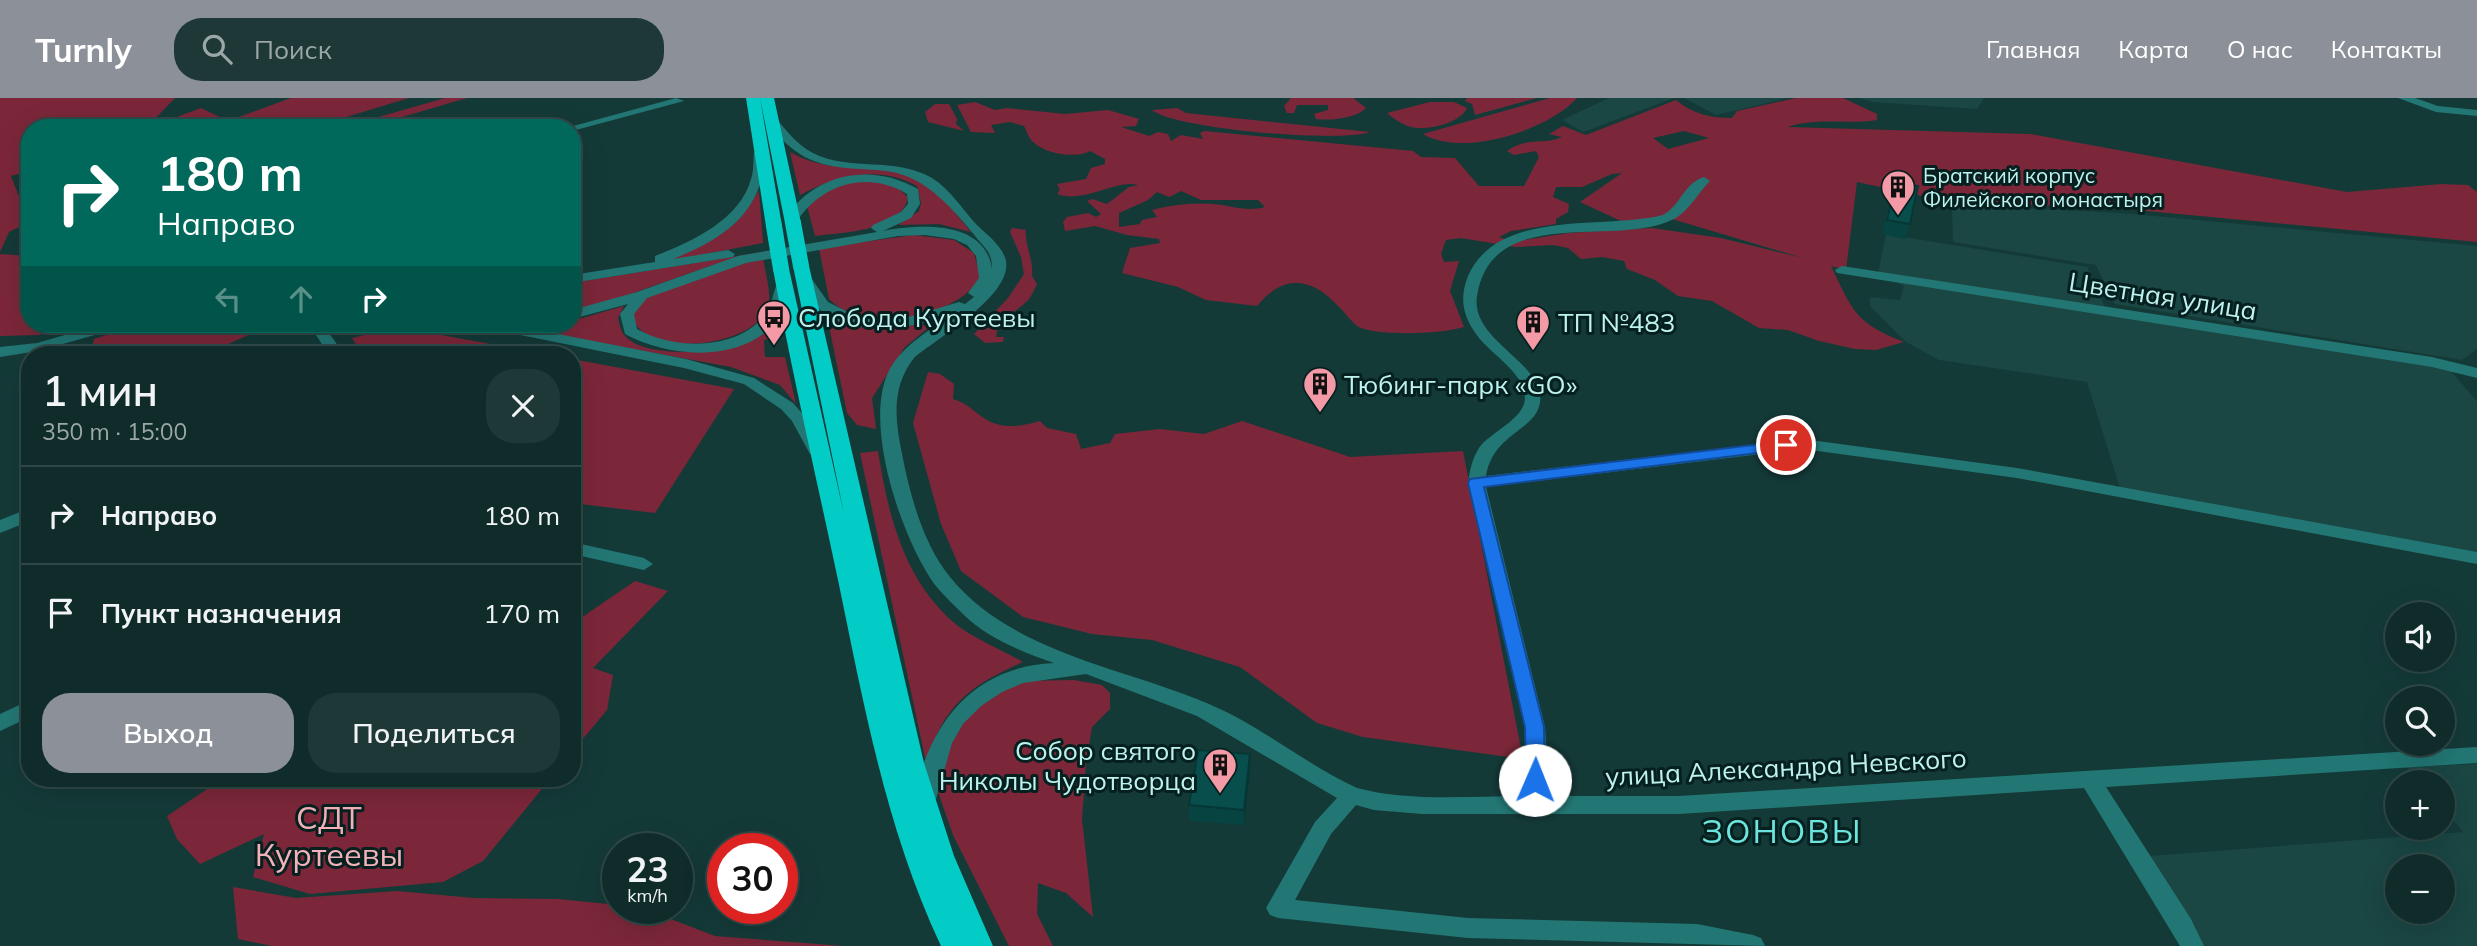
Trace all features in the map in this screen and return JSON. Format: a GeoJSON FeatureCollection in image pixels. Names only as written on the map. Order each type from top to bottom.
{"type":"FeatureCollection","features":[{"type":"Feature","properties":{"kind":"highway"},"geometry":{"type":"LineString","coordinates":[[753,98],[774,226],[793,274],[925,811],[941,864],[979,946]]}},
{"type":"Feature","properties":{"kind":"highway"},"geometry":{"type":"LineString","coordinates":[[767,98],[792,220],[793,274],[821,459],[899,802],[924,876],[955,946]]}},
{"type":"Feature","properties":{"kind":"street"},"geometry":{"type":"LineString","coordinates":[[2404,98],[2436,109],[2477,113]]}},
{"type":"Feature","properties":{"kind":"street"},"geometry":{"type":"LineString","coordinates":[[581,126],[678,101]]}},
{"type":"Feature","properties":{"kind":"street"},"geometry":{"type":"LineString","coordinates":[[771,119],[785,140],[810,158],[897,171],[927,181],[953,202],[989,244],[999,259],[1001,273],[994,288],[944,324]]}},
{"type":"Feature","properties":{"kind":"street"},"geometry":{"type":"LineString","coordinates":[[615,273],[668,256],[726,222],[752,194],[757,181],[760,149]]}},
{"type":"Feature","properties":{"kind":"street"},"geometry":{"type":"LineString","coordinates":[[792,220],[800,204],[814,192],[840,181],[875,179],[906,187],[913,192],[915,204],[906,215],[876,229]]}},
{"type":"Feature","properties":{"kind":"street"},"geometry":{"type":"LineString","coordinates":[[1534,804],[1537,756],[1535,727],[1476,483],[1482,453],[1490,441],[1523,418],[1534,397],[1530,387],[1493,346],[1469,308],[1472,284],[1485,257],[1507,241],[1536,233],[1664,219],[1691,199],[1694,187],[1704,181]]}},
{"type":"Feature","properties":{"kind":"street"},"geometry":{"type":"LineString","coordinates":[[581,278],[876,229],[929,227],[952,230],[989,244]]}},
{"type":"Feature","properties":{"kind":"street"},"geometry":{"type":"LineString","coordinates":[[581,312],[642,295],[743,259],[925,231],[957,235],[972,242],[984,256],[987,266],[986,278],[978,290],[944,324]]}},
{"type":"Feature","properties":{"kind":"street","name":"Цветная улица"},"geometry":{"type":"LineString","coordinates":[[1842,270],[2432,362],[2477,373]]}},
{"type":"Feature","properties":{"kind":"street"},"geometry":{"type":"LineString","coordinates":[[642,295],[626,314],[630,331],[659,345],[696,348],[734,340],[759,327],[774,313],[793,274],[829,309],[850,319],[876,322],[903,321],[946,312],[978,290]]}},
{"type":"Feature","properties":{"kind":"street","name":"улица Александра Невского"},"geometry":{"type":"LineString","coordinates":[[944,324],[907,355],[887,390],[886,406],[897,469],[915,537],[947,588],[970,613],[1004,634],[1204,710],[1352,795],[1396,804],[1679,805],[2477,755]]}},
{"type":"Feature","properties":{"kind":"street"},"geometry":{"type":"LineString","coordinates":[[30,346],[89,333]]}},
{"type":"Feature","properties":{"kind":"street"},"geometry":{"type":"LineString","coordinates":[[531,333],[686,364],[749,381],[778,399],[799,419],[821,459]]}},
{"type":"Feature","properties":{"kind":"street"},"geometry":{"type":"LineString","coordinates":[[76,337],[76,346]]}},
{"type":"Feature","properties":{"kind":"street"},"geometry":{"type":"LineString","coordinates":[[0,352],[21,348]]}},
{"type":"Feature","properties":{"kind":"street"},"geometry":{"type":"LineString","coordinates":[[1476,483],[1803,444],[2017,473],[2477,558]]}},
{"type":"Feature","properties":{"kind":"street"},"geometry":{"type":"LineString","coordinates":[[0,527],[21,518]]}},
{"type":"Feature","properties":{"kind":"street"},"geometry":{"type":"LineString","coordinates":[[581,550],[644,564]]}},
{"type":"Feature","properties":{"kind":"street"},"geometry":{"type":"LineString","coordinates":[[925,811],[932,762],[944,736],[980,694],[1000,681],[1035,671],[1094,670]]}},
{"type":"Feature","properties":{"kind":"street"},"geometry":{"type":"LineString","coordinates":[[0,723],[21,712]]}},
{"type":"Feature","properties":{"kind":"street"},"geometry":{"type":"LineString","coordinates":[[2089,779],[2183,926],[2192,946]]}},
{"type":"Feature","properties":{"kind":"street"},"geometry":{"type":"LineString","coordinates":[[1352,795],[1323,828],[1279,908],[1468,928],[1697,934],[1753,946]]}},
{"type":"Feature","properties":{"kind":"shaded area"},"geometry":{"type":"Polygon","coordinates":[[[1609,98],[1674,98],[1583,132],[1562,120],[1609,98]]]}},
{"type":"Feature","properties":{"kind":"shaded area"},"geometry":{"type":"Polygon","coordinates":[[[1684,98],[1788,98],[1716,115],[1684,98]]]}},
{"type":"Feature","properties":{"kind":"shaded area"},"geometry":{"type":"Polygon","coordinates":[[[1859,98],[1984,98],[1977,109],[1872,102],[1859,98]]]}},
{"type":"Feature","properties":{"kind":"shaded area"},"geometry":{"type":"Polygon","coordinates":[[[1952,205],[2122,213],[2477,246],[2477,349],[2462,360],[2115,304],[2096,265],[1953,242],[1952,205]]]}},
{"type":"Feature","properties":{"kind":"shaded area"},"geometry":{"type":"Polygon","coordinates":[[[1886,234],[2087,267],[2105,307],[2440,359],[2477,401],[2477,556],[2120,488],[2087,382],[1939,360],[1906,342],[1870,306],[1870,297],[1900,300],[1904,286],[1878,274],[1886,234]]]}},
{"type":"Feature","properties":{"kind":"shaded area"},"geometry":{"type":"Polygon","coordinates":[[[2477,764],[2477,946],[2198,946],[2149,856],[2385,838],[2455,840],[2455,833],[2463,832],[2455,822],[2455,770],[2409,770],[2406,767],[2477,764]]]}},
{"type":"Feature","properties":{"kind":"green space"},"geometry":{"type":"Polygon","coordinates":[[[0,98],[175,98],[155,119],[21,119],[21,173],[11,176],[21,202],[21,226],[9,232],[0,252],[0,98]]]}},
{"type":"Feature","properties":{"kind":"green space"},"geometry":{"type":"Polygon","coordinates":[[[291,98],[409,98],[340,119],[233,119],[291,98]]]}},
{"type":"Feature","properties":{"kind":"green space"},"geometry":{"type":"Polygon","coordinates":[[[445,98],[467,98],[396,119],[372,119],[445,98]]]}},
{"type":"Feature","properties":{"kind":"green space"},"geometry":{"type":"Polygon","coordinates":[[[1291,98],[1353,98],[1366,108],[1343,118],[1316,119],[1314,114],[1328,110],[1328,105],[1297,105],[1294,113],[1287,113],[1284,106],[1291,98]]]}},
{"type":"Feature","properties":{"kind":"green space"},"geometry":{"type":"Polygon","coordinates":[[[1467,98],[1537,98],[1475,115],[1472,104],[1465,101],[1467,98]]]}},
{"type":"Feature","properties":{"kind":"green space"},"geometry":{"type":"Polygon","coordinates":[[[1550,98],[1577,98],[1547,120],[1504,137],[1460,143],[1440,141],[1423,134],[1550,98]]]}},
{"type":"Feature","properties":{"kind":"green space"},"geometry":{"type":"Polygon","coordinates":[[[1796,98],[1843,98],[1877,114],[1877,120],[1810,122],[1788,127],[2030,134],[2347,192],[2442,184],[2468,185],[2477,192],[2477,242],[2125,209],[1945,201],[1857,182],[1846,270],[1831,266],[1858,314],[1875,329],[1904,342],[1876,350],[1855,349],[1819,341],[1788,330],[1759,328],[1712,301],[1678,296],[1655,280],[1627,269],[1624,261],[1602,257],[1581,259],[1568,248],[1553,245],[1516,247],[1461,238],[1446,240],[1441,254],[1444,262],[1459,261],[1450,291],[1464,327],[1428,333],[1371,331],[1358,326],[1328,296],[1307,285],[1287,284],[1277,288],[1257,306],[1206,300],[1178,287],[1122,273],[1130,248],[1160,243],[1159,239],[1127,235],[1095,226],[1065,231],[1063,222],[1067,217],[1088,213],[1096,217],[1101,214],[1087,201],[1092,199],[1107,204],[1129,187],[1138,185],[1120,185],[1078,196],[1057,194],[1060,190],[1057,184],[1086,179],[1091,168],[1105,164],[1105,159],[1090,151],[1069,155],[1044,149],[1032,141],[1024,126],[1010,122],[991,125],[995,133],[971,132],[957,105],[975,102],[995,110],[1007,108],[1065,114],[1108,110],[1139,119],[1136,126],[1121,127],[1149,136],[1158,132],[1168,134],[1171,141],[1181,135],[1203,139],[1200,133],[1204,131],[1413,151],[1421,157],[1455,158],[1479,186],[1524,186],[1539,157],[1536,151],[1514,155],[1507,151],[1529,142],[1562,137],[1549,134],[1563,126],[1586,135],[1676,100],[1695,112],[1709,116],[1732,118],[1737,111],[1796,98]],[[1684,131],[1653,138],[1668,149],[1709,138],[1684,131]],[[1622,173],[1612,174],[1582,187],[1556,187],[1553,197],[1569,204],[1568,212],[1556,219],[1556,224],[1511,231],[1499,237],[1512,242],[1568,233],[1652,228],[1721,238],[1803,258],[1672,219],[1621,221],[1580,202],[1622,173]],[[1181,191],[1169,197],[1157,192],[1148,200],[1119,213],[1119,227],[1140,224],[1142,220],[1157,217],[1152,210],[1177,205],[1213,204],[1249,209],[1265,207],[1258,200],[1201,200],[1181,191]]]}},
{"type":"Feature","properties":{"kind":"green space"},"geometry":{"type":"Polygon","coordinates":[[[1430,102],[1454,102],[1467,108],[1451,122],[1426,128],[1408,126],[1387,113],[1430,102]]]}},
{"type":"Feature","properties":{"kind":"green space"},"geometry":{"type":"Polygon","coordinates":[[[935,104],[949,104],[957,119],[956,124],[964,131],[928,122],[925,112],[935,104]]]}},
{"type":"Feature","properties":{"kind":"green space"},"geometry":{"type":"Polygon","coordinates":[[[201,108],[224,119],[171,119],[201,108]]]}},
{"type":"Feature","properties":{"kind":"green space"},"geometry":{"type":"Polygon","coordinates":[[[1177,108],[1186,113],[1370,132],[1326,136],[1258,132],[1191,123],[1152,110],[1177,108]]]}},
{"type":"Feature","properties":{"kind":"green space"},"geometry":{"type":"Polygon","coordinates":[[[790,152],[806,160],[824,164],[896,172],[912,177],[938,194],[971,232],[939,224],[898,225],[919,211],[921,203],[917,186],[888,175],[842,178],[800,195],[790,152]]]}},
{"type":"Feature","properties":{"kind":"green space"},"geometry":{"type":"Polygon","coordinates":[[[854,181],[890,185],[908,198],[903,209],[883,224],[815,236],[807,206],[816,193],[854,181]]]}},
{"type":"Feature","properties":{"kind":"green space"},"geometry":{"type":"Polygon","coordinates":[[[759,191],[763,243],[658,263],[747,207],[759,191]]]}},
{"type":"Feature","properties":{"kind":"green space"},"geometry":{"type":"Polygon","coordinates":[[[1012,228],[1026,230],[1032,276],[1037,284],[1025,304],[1000,324],[996,337],[1004,337],[1003,342],[985,343],[974,334],[1008,298],[1024,274],[1021,257],[1010,232],[1012,228]]]}},
{"type":"Feature","properties":{"kind":"green space"},"geometry":{"type":"Polygon","coordinates":[[[914,235],[954,240],[974,253],[981,278],[951,304],[908,318],[886,320],[864,317],[845,311],[829,299],[819,248],[914,235]]]}},
{"type":"Feature","properties":{"kind":"green space"},"geometry":{"type":"Polygon","coordinates":[[[762,252],[581,309],[581,282],[762,252]]]}},
{"type":"Feature","properties":{"kind":"green space"},"geometry":{"type":"Polygon","coordinates":[[[0,254],[21,255],[21,333],[46,333],[0,336],[0,254]]]}},
{"type":"Feature","properties":{"kind":"green space"},"geometry":{"type":"Polygon","coordinates":[[[763,258],[769,289],[768,307],[760,320],[746,330],[705,343],[682,344],[661,340],[644,332],[632,319],[635,309],[643,299],[744,262],[763,258]]]}},
{"type":"Feature","properties":{"kind":"green space"},"geometry":{"type":"Polygon","coordinates":[[[624,306],[618,318],[625,337],[641,346],[683,352],[737,345],[772,320],[777,337],[764,340],[765,357],[785,357],[796,404],[780,385],[731,367],[546,333],[581,333],[581,318],[624,306]]]}},
{"type":"Feature","properties":{"kind":"green space"},"geometry":{"type":"Polygon","coordinates":[[[826,312],[848,322],[872,327],[920,323],[928,328],[905,347],[872,398],[876,429],[857,425],[847,413],[826,312]]]}},
{"type":"Feature","properties":{"kind":"green space"},"geometry":{"type":"Polygon","coordinates":[[[113,333],[253,333],[224,346],[93,346],[94,339],[113,333]]]}},
{"type":"Feature","properties":{"kind":"green space"},"geometry":{"type":"Polygon","coordinates":[[[372,333],[430,333],[502,346],[357,346],[352,338],[372,333]]]}},
{"type":"Feature","properties":{"kind":"green space"},"geometry":{"type":"Polygon","coordinates":[[[581,361],[734,389],[655,513],[581,504],[581,361]]]}},
{"type":"Feature","properties":{"kind":"green space"},"geometry":{"type":"Polygon","coordinates":[[[928,372],[940,374],[954,384],[953,399],[995,424],[1025,425],[1040,421],[1047,428],[1076,434],[1081,449],[1110,443],[1115,434],[1160,429],[1204,434],[1242,421],[1350,457],[1463,451],[1523,759],[1363,737],[1317,723],[1240,667],[1152,640],[1092,634],[1023,617],[961,571],[941,524],[913,423],[928,372]]]}},
{"type":"Feature","properties":{"kind":"green space"},"geometry":{"type":"Polygon","coordinates":[[[878,451],[887,498],[900,543],[921,585],[952,621],[977,638],[1023,662],[988,680],[961,699],[942,725],[926,762],[860,453],[878,451]]]}},
{"type":"Feature","properties":{"kind":"green space"},"geometry":{"type":"Polygon","coordinates":[[[635,581],[668,591],[593,668],[613,675],[607,710],[581,741],[581,618],[635,581]]]}},
{"type":"Feature","properties":{"kind":"green space"},"geometry":{"type":"Polygon","coordinates":[[[1074,680],[1102,685],[1110,693],[1110,709],[1092,727],[1086,763],[1082,819],[1093,917],[1066,893],[1038,883],[1037,914],[1053,946],[1009,946],[953,835],[936,786],[945,745],[964,717],[1017,681],[1074,680]]]}},
{"type":"Feature","properties":{"kind":"green space","name":"СДТ Куртеевы"},"geometry":{"type":"Polygon","coordinates":[[[210,787],[543,787],[483,861],[443,882],[310,894],[253,877],[264,834],[200,864],[177,839],[167,816],[210,787]]]}},
{"type":"Feature","properties":{"kind":"green space"},"geometry":{"type":"Polygon","coordinates":[[[233,887],[296,898],[397,891],[474,898],[558,899],[602,903],[602,924],[684,924],[715,936],[844,946],[272,946],[238,939],[233,887]]]}},
{"type":"Feature","properties":{"kind":"building"},"geometry":{"type":"Polygon","coordinates":[[[1896,182],[1918,186],[1910,224],[1887,220],[1896,182]]]}},
{"type":"Feature","properties":{"kind":"building","name":"Собор святого Николы Чудотворца"},"geometry":{"type":"Polygon","coordinates":[[[1198,750],[1250,754],[1244,810],[1189,805],[1198,750]]]}},
{"type":"Feature","properties":{"kind":"place","name":"Братский корпус Филейского монастыря"},"geometry":{"type":"Point","coordinates":[1898,217]}},
{"type":"Feature","properties":{"kind":"place","name":"Слобода Куртеевы"},"geometry":{"type":"Point","coordinates":[774,347]}},
{"type":"Feature","properties":{"kind":"place","name":"ТП №483"},"geometry":{"type":"Point","coordinates":[1533,352]}},
{"type":"Feature","properties":{"kind":"place","name":"Тюбинг-парк «GO»"},"geometry":{"type":"Point","coordinates":[1320,414]}},
{"type":"Feature","properties":{"kind":"place","name":"Собор святого Николы Чудотворца"},"geometry":{"type":"Point","coordinates":[1220,795]}},
{"type":"Feature","properties":{"kind":"district","name":"ЗОНОВЫ"},"geometry":{"type":"Point","coordinates":[1782,830]}},
{"type":"Feature","properties":{"kind":"route"},"geometry":{"type":"LineString","coordinates":[[1535,780],[1535,727],[1476,483],[1786,445]]}}]}
